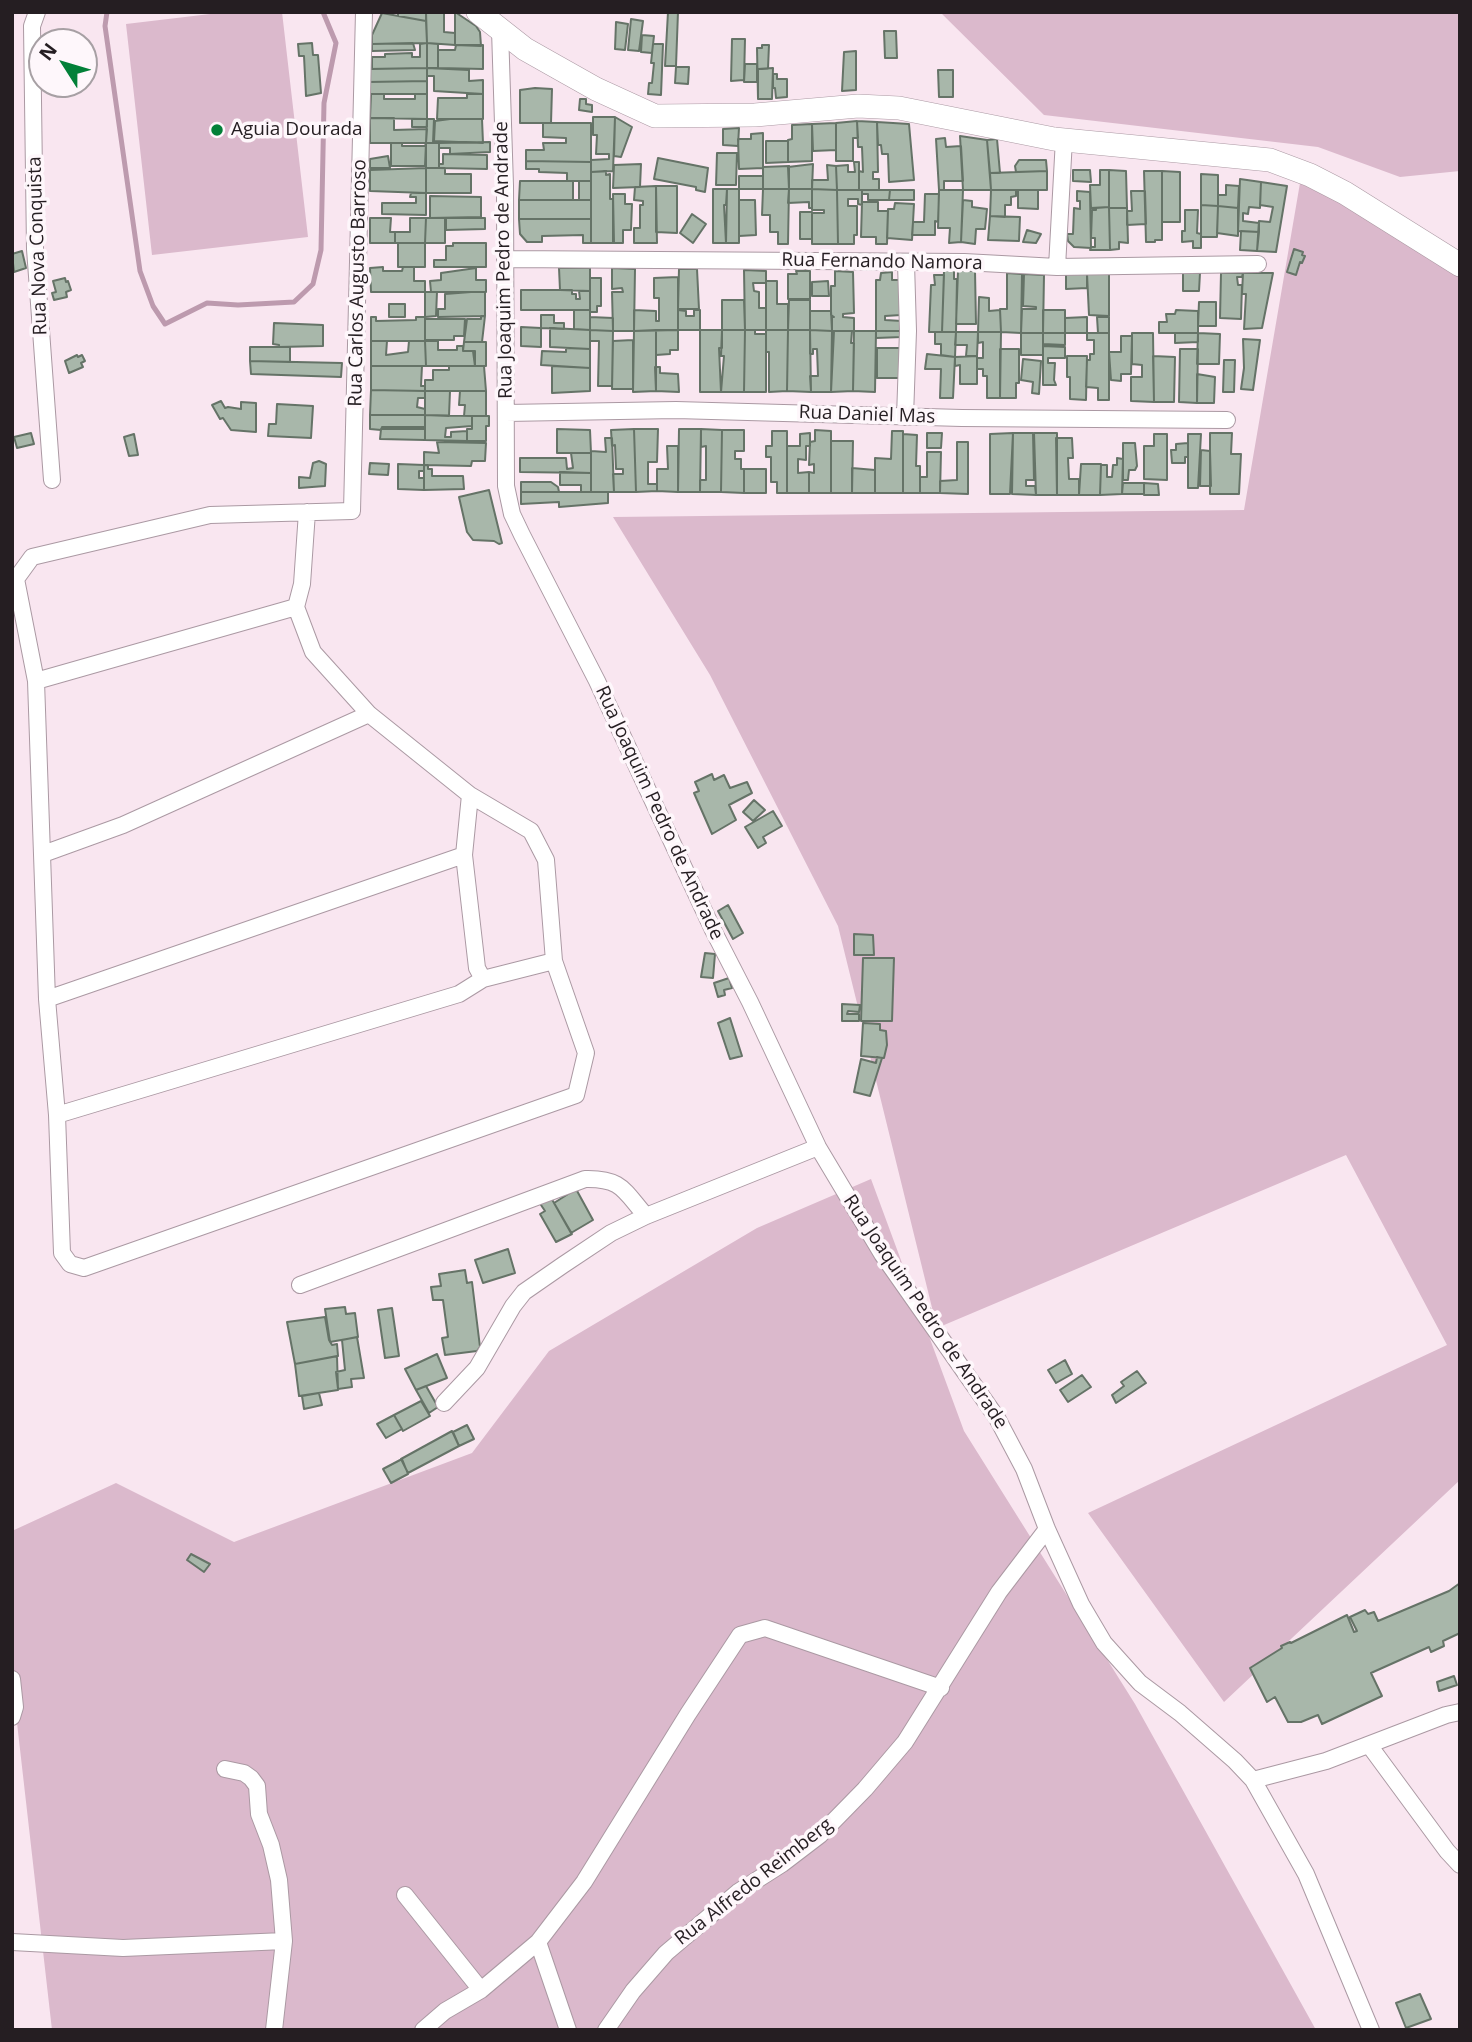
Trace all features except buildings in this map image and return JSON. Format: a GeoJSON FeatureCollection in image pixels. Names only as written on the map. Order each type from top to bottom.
{"type":"FeatureCollection","features":[{"type":"Feature","properties":{"kind":"main road"},"geometry":{"type":"LineString","coordinates":[[478,12],[548,62],[596,89],[655,116],[755,115],[858,106],[899,108],[1034,135],[1270,160],[1310,175],[1345,193],[1460,265]]}},
{"type":"Feature","properties":{"kind":"street","name":"Rua Nova Conquista"},"geometry":{"type":"LineString","coordinates":[[37,12],[32,26],[35,249],[51,480]]}},
{"type":"Feature","properties":{"kind":"street","name":"Rua Carlos Augusto Barroso"},"geometry":{"type":"LineString","coordinates":[[307,512],[352,511],[364,12]]}},
{"type":"Feature","properties":{"kind":"street","name":"Rua Joaquim Pedro de Andrade"},"geometry":{"type":"LineString","coordinates":[[500,30],[506,486],[512,514],[597,681],[818,1147],[887,1263],[997,1418],[1024,1469],[1047,1529],[1081,1604],[1104,1643],[1140,1683],[1180,1713],[1253,1780],[1306,1874],[1371,2030]]}},
{"type":"Feature","properties":{"kind":"street"},"geometry":{"type":"LineString","coordinates":[[1057,267],[1064,139]]}},
{"type":"Feature","properties":{"kind":"street","name":"Rua Fernando Namora"},"geometry":{"type":"LineString","coordinates":[[505,259],[964,262],[1057,267],[1258,264]]}},
{"type":"Feature","properties":{"kind":"street"},"geometry":{"type":"LineString","coordinates":[[905,417],[908,331],[906,262]]}},
{"type":"Feature","properties":{"kind":"street","name":"Rua Daniel Mas"},"geometry":{"type":"LineString","coordinates":[[506,413],[676,410],[905,417],[1227,420]]}},
{"type":"Feature","properties":{"kind":"street"},"geometry":{"type":"LineString","coordinates":[[307,512],[302,584],[296,607],[313,652],[369,714],[470,795],[531,831],[546,860],[554,961],[586,1053],[576,1095],[84,1268],[71,1264],[62,1253],[57,1115],[47,999],[36,681],[16,579],[32,557],[210,515],[307,512]]}},
{"type":"Feature","properties":{"kind":"street"},"geometry":{"type":"LineString","coordinates":[[36,681],[296,607]]}},
{"type":"Feature","properties":{"kind":"street"},"geometry":{"type":"LineString","coordinates":[[43,854],[123,825],[369,714]]}},
{"type":"Feature","properties":{"kind":"street"},"geometry":{"type":"LineString","coordinates":[[470,795],[464,855],[477,968],[483,979]]}},
{"type":"Feature","properties":{"kind":"street"},"geometry":{"type":"LineString","coordinates":[[47,999],[464,855]]}},
{"type":"Feature","properties":{"kind":"street"},"geometry":{"type":"LineString","coordinates":[[57,1115],[459,994],[483,979],[554,961]]}},
{"type":"Feature","properties":{"kind":"street"},"geometry":{"type":"LineString","coordinates":[[444,1403],[477,1368],[513,1306],[524,1293],[611,1233],[646,1216],[818,1147]]}},
{"type":"Feature","properties":{"kind":"street"},"geometry":{"type":"LineString","coordinates":[[300,1285],[585,1179],[606,1179],[617,1183],[646,1216]]}},
{"type":"Feature","properties":{"kind":"street","name":"Rua Alfredo Reimberg"},"geometry":{"type":"LineString","coordinates":[[606,2030],[633,1991],[666,1952],[738,1892],[782,1864],[820,1835],[856,1798],[905,1742],[1011,1574],[1047,1529]]}},
{"type":"Feature","properties":{"kind":"street"},"geometry":{"type":"LineString","coordinates":[[423,2030],[445,2011],[481,1990],[538,1942],[584,1882],[740,1635],[765,1628],[940,1688]]}},
{"type":"Feature","properties":{"kind":"street"},"geometry":{"type":"LineString","coordinates":[[12,1679],[15,1707],[12,1717]]}},
{"type":"Feature","properties":{"kind":"street"},"geometry":{"type":"LineString","coordinates":[[1253,1780],[1326,1761],[1460,1712]]}},
{"type":"Feature","properties":{"kind":"street"},"geometry":{"type":"LineString","coordinates":[[1369,1745],[1460,1865]]}},
{"type":"Feature","properties":{"kind":"street"},"geometry":{"type":"LineString","coordinates":[[225,1769],[244,1773],[257,1786],[259,1814],[271,1845],[279,1880],[284,1941],[274,2030]]}},
{"type":"Feature","properties":{"kind":"street"},"geometry":{"type":"LineString","coordinates":[[405,1895],[481,1990]]}},
{"type":"Feature","properties":{"kind":"street"},"geometry":{"type":"LineString","coordinates":[[12,1942],[123,1948],[284,1941]]}},
{"type":"Feature","properties":{"kind":"street"},"geometry":{"type":"LineString","coordinates":[[538,1942],[568,2030]]}},
{"type":"Feature","properties":{"kind":"shaded area","name":"Aguia Dourada"},"geometry":{"type":"Polygon","coordinates":[[[227,12],[282,12],[308,237],[152,255],[126,24],[227,12]]]}},
{"type":"Feature","properties":{"kind":"shaded area"},"geometry":{"type":"Polygon","coordinates":[[[940,12],[1460,12],[1460,171],[1400,177],[1318,147],[1044,115],[940,12]]]}},
{"type":"Feature","properties":{"kind":"shaded area"},"geometry":{"type":"Polygon","coordinates":[[[1300,183],[1460,254],[1460,1480],[1224,1702],[1088,1513],[1447,1345],[1346,1155],[937,1328],[838,926],[710,675],[613,517],[1244,510],[1300,183]]]}},
{"type":"Feature","properties":{"kind":"shaded area"},"geometry":{"type":"Polygon","coordinates":[[[871,1179],[964,1431],[1135,1704],[1316,2030],[52,2030],[12,1679],[12,1531],[116,1483],[234,1542],[472,1453],[549,1351],[757,1228],[871,1179]]]}},
{"type":"Feature","properties":{"kind":"waterway"},"geometry":{"type":"LineString","coordinates":[[107,12],[105,26],[140,271],[153,306],[165,324],[207,303],[238,305],[294,302],[313,284],[321,250],[324,103],[336,43],[323,12]]}},
{"type":"Feature","properties":{"kind":"place","name":"Aguia Dourada"},"geometry":{"type":"Point","coordinates":[217,130]}}]}
